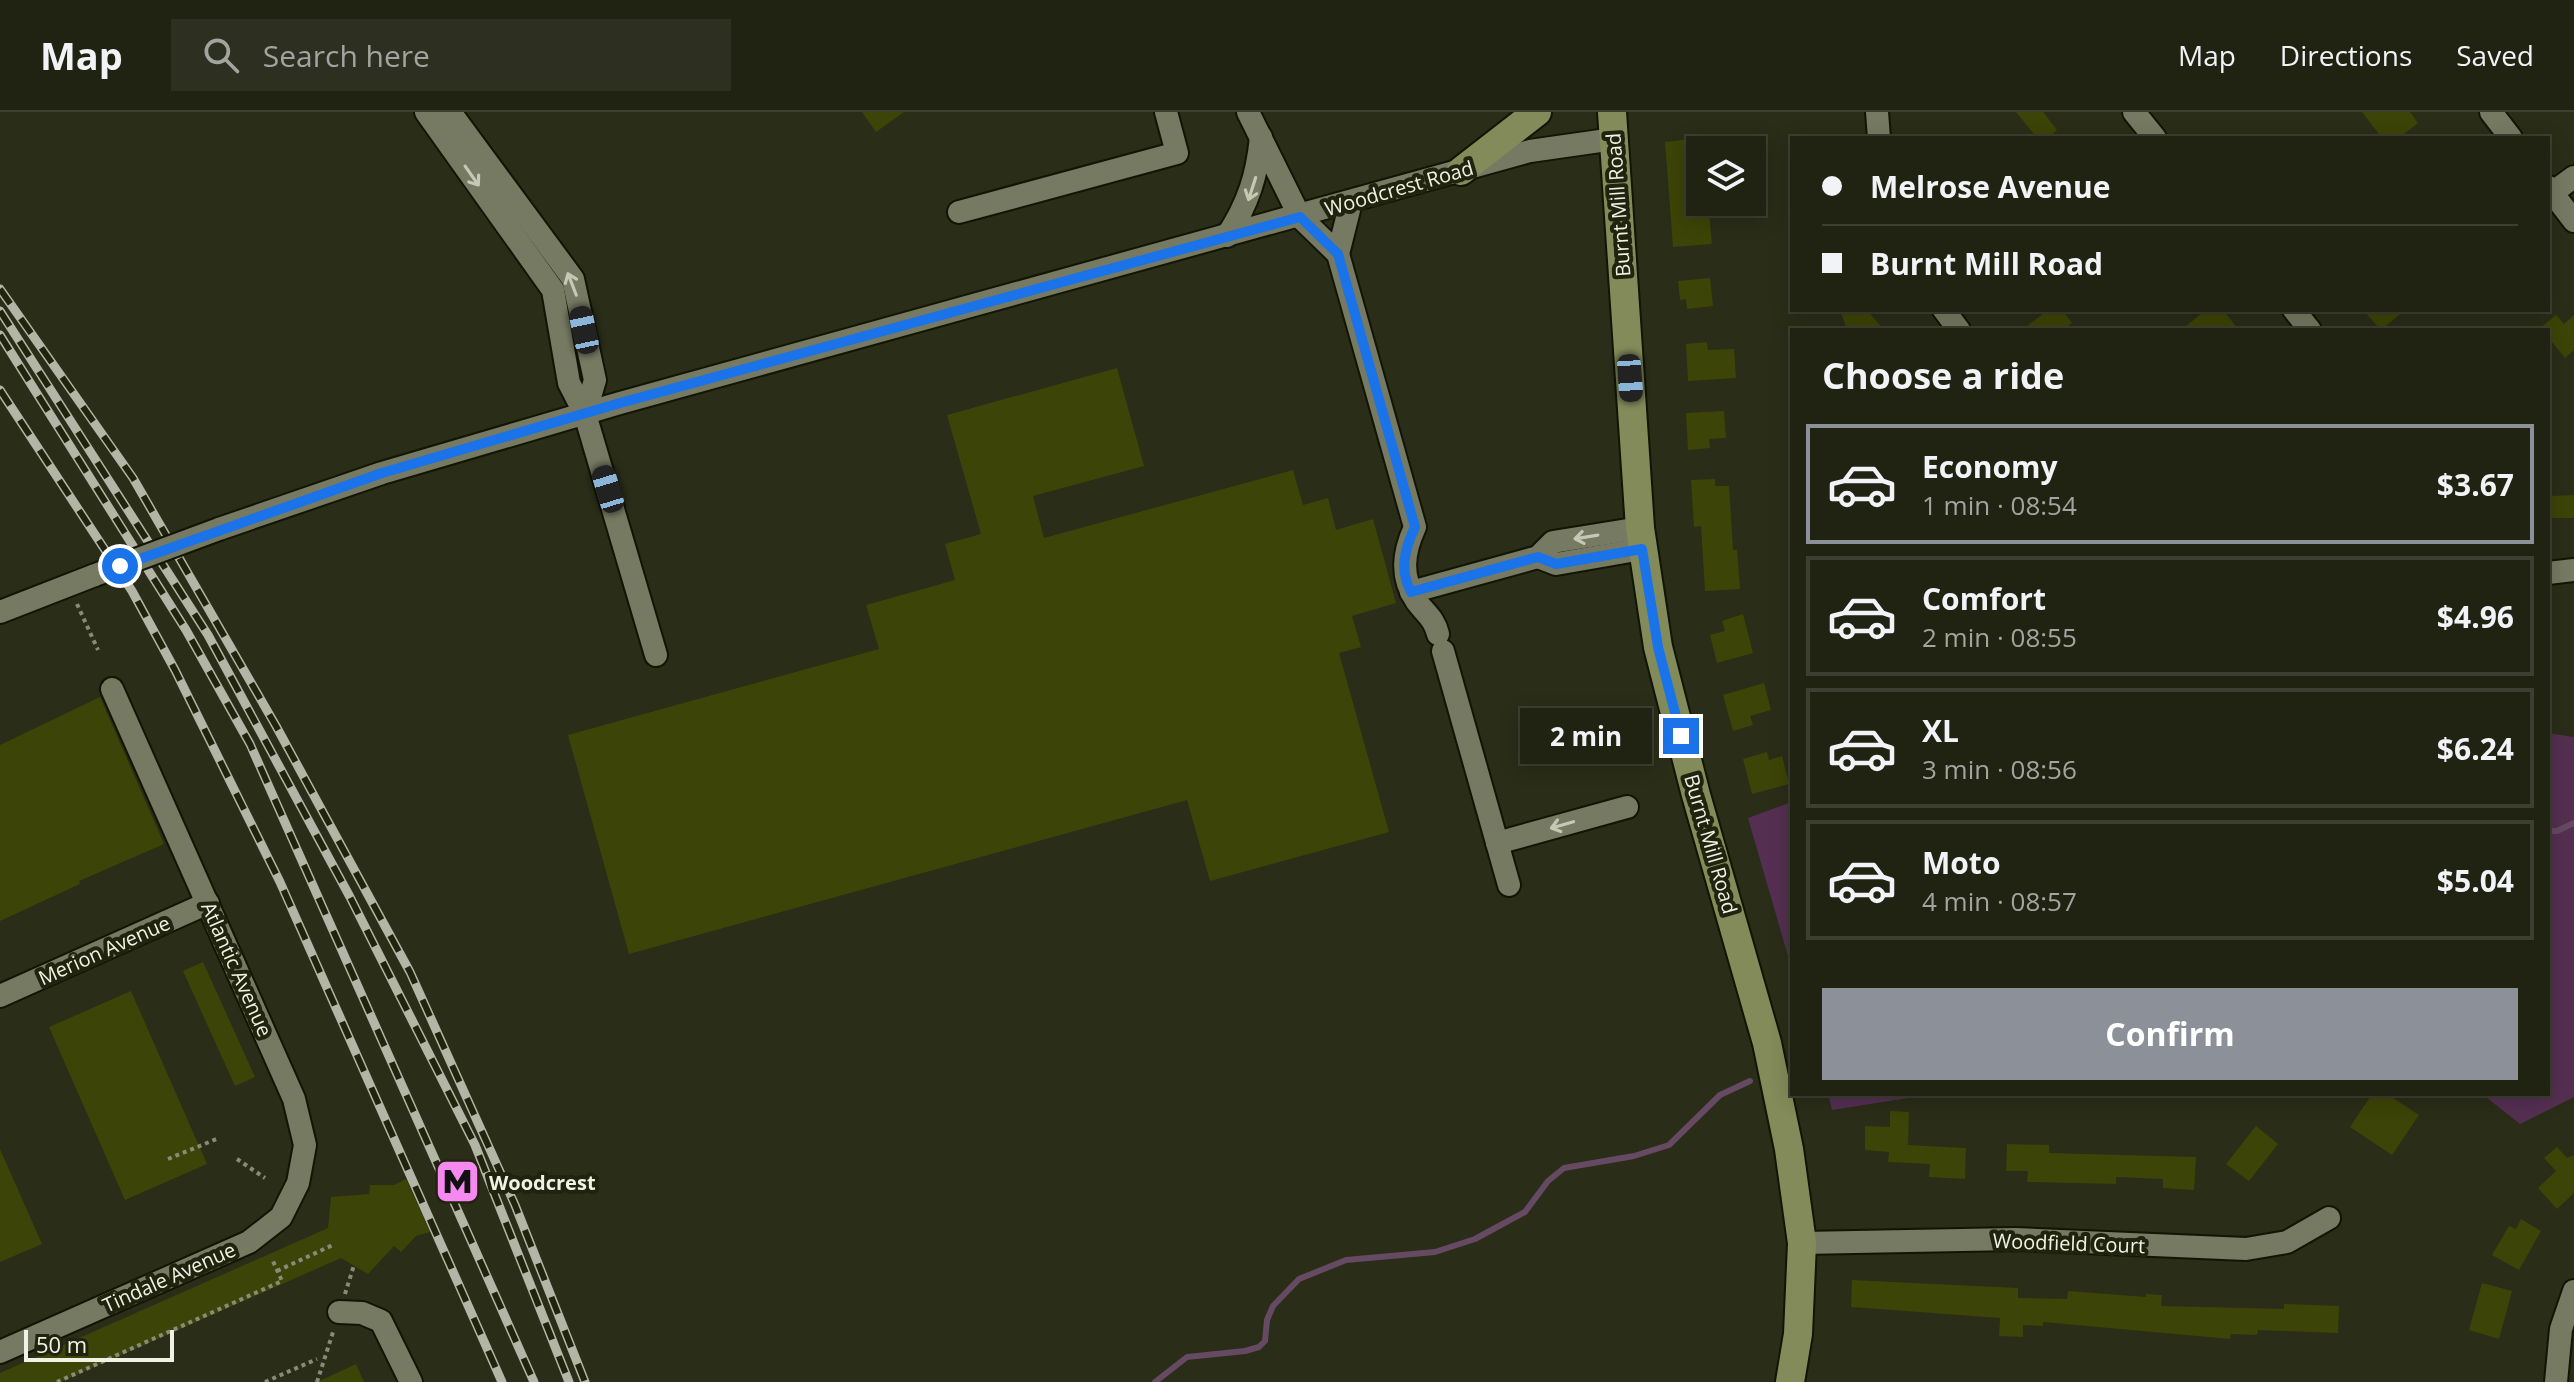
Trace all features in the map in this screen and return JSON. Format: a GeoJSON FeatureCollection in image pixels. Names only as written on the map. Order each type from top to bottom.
{"type":"FeatureCollection","features":[{"type":"Feature","properties":{"kind":"main road"},"geometry":{"type":"LineString","coordinates":[[1461,171],[1537,112]]}},
{"type":"Feature","properties":{"kind":"main road","name":"Burnt Mill Road"},"geometry":{"type":"LineString","coordinates":[[1613,126],[1641,539],[1658,647],[1767,1043],[1789,1149],[1802,1243],[1798,1334],[1790,1382]]}},
{"type":"Feature","properties":{"kind":"street"},"geometry":{"type":"LineString","coordinates":[[426,112],[553,290],[569,383],[585,414],[656,655]]}},
{"type":"Feature","properties":{"kind":"street"},"geometry":{"type":"LineString","coordinates":[[450,112],[573,279],[595,380],[585,414]]}},
{"type":"Feature","properties":{"kind":"street"},"geometry":{"type":"LineString","coordinates":[[959,212],[1177,153],[1166,112]]}},
{"type":"Feature","properties":{"kind":"street"},"geometry":{"type":"LineString","coordinates":[[1248,112],[1300,217],[1338,254]]}},
{"type":"Feature","properties":{"kind":"street"},"geometry":{"type":"LineString","coordinates":[[1877,112],[1879,136]]}},
{"type":"Feature","properties":{"kind":"street"},"geometry":{"type":"LineString","coordinates":[[2134,112],[2153,136]]}},
{"type":"Feature","properties":{"kind":"street"},"geometry":{"type":"LineString","coordinates":[[2491,112],[2509,136]]}},
{"type":"Feature","properties":{"kind":"street","name":"Woodcrest Road"},"geometry":{"type":"LineString","coordinates":[[0,612],[219,529],[382,473],[1300,217],[1613,126]]}},
{"type":"Feature","properties":{"kind":"street"},"geometry":{"type":"LineString","coordinates":[[1227,236],[1246,206],[1258,171],[1261,135]]}},
{"type":"Feature","properties":{"kind":"street"},"geometry":{"type":"LineString","coordinates":[[2574,177],[2550,190],[2574,221]]}},
{"type":"Feature","properties":{"kind":"street"},"geometry":{"type":"LineString","coordinates":[[1351,202],[1338,254],[1415,527],[1406,546],[1404,566],[1411,592],[1434,618],[1509,885]]}},
{"type":"Feature","properties":{"kind":"street"},"geometry":{"type":"LineString","coordinates":[[2296,312],[2308,328]]}},
{"type":"Feature","properties":{"kind":"street"},"geometry":{"type":"LineString","coordinates":[[1411,592],[1538,557],[1556,564],[1641,539]]}},
{"type":"Feature","properties":{"kind":"street"},"geometry":{"type":"LineString","coordinates":[[2550,573],[2574,570]]}},
{"type":"Feature","properties":{"kind":"street","name":"Atlantic Avenue"},"geometry":{"type":"LineString","coordinates":[[112,689],[294,1099],[305,1145],[298,1183],[281,1217],[249,1242]]}},
{"type":"Feature","properties":{"kind":"street"},"geometry":{"type":"LineString","coordinates":[[1497,843],[1627,807]]}},
{"type":"Feature","properties":{"kind":"street","name":"Merion Avenue"},"geometry":{"type":"LineString","coordinates":[[0,996],[208,903]]}},
{"type":"Feature","properties":{"kind":"street","name":"Woodfield Court"},"geometry":{"type":"LineString","coordinates":[[1802,1243],[2015,1239],[2246,1249],[2287,1242],[2329,1218]]}},
{"type":"Feature","properties":{"kind":"street","name":"Tindale Avenue"},"geometry":{"type":"LineString","coordinates":[[0,1352],[249,1242]]}},
{"type":"Feature","properties":{"kind":"street"},"geometry":{"type":"LineString","coordinates":[[2556,1382],[2561,1329],[2574,1291]]}},
{"type":"Feature","properties":{"kind":"street"},"geometry":{"type":"LineString","coordinates":[[339,1312],[362,1313],[381,1321],[411,1382]]}},
{"type":"Feature","properties":{"kind":"path"},"geometry":{"type":"LineString","coordinates":[[76,602],[98,650]]}},
{"type":"Feature","properties":{"kind":"path"},"geometry":{"type":"LineString","coordinates":[[168,1159],[219,1138]]}},
{"type":"Feature","properties":{"kind":"path"},"geometry":{"type":"LineString","coordinates":[[237,1159],[265,1178]]}},
{"type":"Feature","properties":{"kind":"path"},"geometry":{"type":"LineString","coordinates":[[277,1271],[335,1244]]}},
{"type":"Feature","properties":{"kind":"path"},"geometry":{"type":"LineString","coordinates":[[57,1382],[282,1281],[272,1259]]}},
{"type":"Feature","properties":{"kind":"path"},"geometry":{"type":"LineString","coordinates":[[265,1382],[316,1357],[323,1366]]}},
{"type":"Feature","properties":{"kind":"shaded area"},"geometry":{"type":"Polygon","coordinates":[[[2550,733],[2574,737],[2574,1097],[2520,1124],[2485,1096],[2550,1096],[2550,733]]]}},
{"type":"Feature","properties":{"kind":"shaded area"},"geometry":{"type":"Polygon","coordinates":[[[1790,803],[1790,963],[1748,818],[1790,803]]]}},
{"type":"Feature","properties":{"kind":"shaded area"},"geometry":{"type":"Polygon","coordinates":[[[1828,1096],[1921,1096],[1832,1110],[1828,1096]]]}},
{"type":"Feature","properties":{"kind":"building"},"geometry":{"type":"Polygon","coordinates":[[[862,112],[904,112],[876,132],[862,112]]]}},
{"type":"Feature","properties":{"kind":"building"},"geometry":{"type":"Polygon","coordinates":[[[2016,112],[2043,112],[2057,130],[2050,136],[2035,136],[2016,112]]]}},
{"type":"Feature","properties":{"kind":"building"},"geometry":{"type":"Polygon","coordinates":[[[2362,112],[2410,112],[2418,123],[2402,136],[2380,136],[2362,112]]]}},
{"type":"Feature","properties":{"kind":"building"},"geometry":{"type":"Polygon","coordinates":[[[1686,140],[1686,216],[1709,216],[1712,244],[1673,247],[1665,142],[1686,140]]]}},
{"type":"Feature","properties":{"kind":"building"},"geometry":{"type":"Polygon","coordinates":[[[1710,278],[1713,306],[1687,309],[1686,299],[1680,300],[1678,281],[1710,278]]]}},
{"type":"Feature","properties":{"kind":"building"},"geometry":{"type":"Polygon","coordinates":[[[1841,312],[1869,312],[1882,328],[1846,328],[1841,312]]]}},
{"type":"Feature","properties":{"kind":"building"},"geometry":{"type":"Polygon","coordinates":[[[2045,312],[2064,312],[2072,323],[2066,328],[2025,328],[2045,312]]]}},
{"type":"Feature","properties":{"kind":"building"},"geometry":{"type":"Polygon","coordinates":[[[2204,312],[2225,312],[2237,328],[2184,328],[2204,312]]]}},
{"type":"Feature","properties":{"kind":"building"},"geometry":{"type":"Polygon","coordinates":[[[2365,312],[2403,312],[2383,328],[2379,328],[2365,312]]]}},
{"type":"Feature","properties":{"kind":"building"},"geometry":{"type":"Polygon","coordinates":[[[2556,315],[2564,324],[2574,315],[2574,350],[2565,358],[2550,339],[2550,328],[2540,328],[2556,315]]]}},
{"type":"Feature","properties":{"kind":"building"},"geometry":{"type":"Polygon","coordinates":[[[1707,342],[1708,350],[1734,349],[1736,378],[1688,381],[1686,344],[1707,342]]]}},
{"type":"Feature","properties":{"kind":"building"},"geometry":{"type":"Polygon","coordinates":[[[1117,368],[1144,466],[1033,496],[1044,538],[1293,470],[1303,505],[1328,498],[1336,530],[1373,519],[1396,603],[1352,616],[1361,647],[1339,653],[1389,832],[1210,881],[1187,800],[629,954],[568,735],[879,649],[866,605],[955,580],[945,544],[981,534],[947,415],[1117,368]]]}},
{"type":"Feature","properties":{"kind":"building"},"geometry":{"type":"Polygon","coordinates":[[[1724,411],[1726,438],[1709,439],[1710,448],[1688,450],[1686,413],[1724,411]]]}},
{"type":"Feature","properties":{"kind":"building"},"geometry":{"type":"Polygon","coordinates":[[[1715,479],[1715,486],[1729,486],[1733,550],[1737,550],[1740,589],[1705,591],[1701,526],[1694,527],[1691,480],[1715,479]]]}},
{"type":"Feature","properties":{"kind":"building"},"geometry":{"type":"Polygon","coordinates":[[[2574,495],[2574,518],[2551,518],[2551,496],[2574,495]]]}},
{"type":"Feature","properties":{"kind":"building"},"geometry":{"type":"Polygon","coordinates":[[[1743,614],[1753,653],[1717,663],[1710,635],[1725,631],[1722,621],[1743,614]]]}},
{"type":"Feature","properties":{"kind":"building"},"geometry":{"type":"Polygon","coordinates":[[[1764,683],[1771,710],[1750,716],[1753,725],[1733,731],[1723,695],[1764,683]]]}},
{"type":"Feature","properties":{"kind":"building"},"geometry":{"type":"Polygon","coordinates":[[[100,697],[164,844],[79,881],[80,884],[0,921],[0,745],[100,697]]]}},
{"type":"Feature","properties":{"kind":"building"},"geometry":{"type":"Polygon","coordinates":[[[1767,752],[1769,760],[1782,756],[1789,784],[1752,794],[1743,759],[1767,752]]]}},
{"type":"Feature","properties":{"kind":"building"},"geometry":{"type":"Polygon","coordinates":[[[203,962],[255,1077],[235,1086],[183,971],[203,962]]]}},
{"type":"Feature","properties":{"kind":"building"},"geometry":{"type":"Polygon","coordinates":[[[131,991],[207,1164],[125,1200],[49,1027],[131,991]]]}},
{"type":"Feature","properties":{"kind":"building"},"geometry":{"type":"Polygon","coordinates":[[[2371,1096],[2390,1096],[2419,1115],[2392,1155],[2350,1127],[2371,1096]]]}},
{"type":"Feature","properties":{"kind":"building"},"geometry":{"type":"Polygon","coordinates":[[[1890,1111],[1909,1112],[1908,1145],[1966,1148],[1965,1179],[1929,1177],[1930,1164],[1888,1162],[1889,1152],[1865,1150],[1865,1126],[1890,1127],[1890,1111]]]}},
{"type":"Feature","properties":{"kind":"building"},"geometry":{"type":"Polygon","coordinates":[[[2256,1126],[2278,1144],[2249,1181],[2226,1164],[2256,1126]]]}},
{"type":"Feature","properties":{"kind":"building"},"geometry":{"type":"Polygon","coordinates":[[[2007,1144],[2049,1145],[2049,1153],[2196,1157],[2194,1190],[2163,1188],[2163,1179],[2116,1177],[2116,1184],[2027,1182],[2028,1171],[2006,1171],[2007,1144]]]}},
{"type":"Feature","properties":{"kind":"building"},"geometry":{"type":"Polygon","coordinates":[[[2557,1147],[2567,1158],[2574,1155],[2574,1193],[2557,1209],[2538,1188],[2556,1171],[2544,1158],[2557,1147]]]}},
{"type":"Feature","properties":{"kind":"building"},"geometry":{"type":"Polygon","coordinates":[[[0,1149],[42,1244],[0,1262],[0,1149]]]}},
{"type":"Feature","properties":{"kind":"building"},"geometry":{"type":"Polygon","coordinates":[[[406,1179],[430,1232],[416,1236],[401,1252],[394,1246],[368,1274],[341,1258],[60,1382],[0,1382],[0,1373],[328,1228],[331,1197],[369,1194],[370,1185],[394,1185],[406,1179]]]}},
{"type":"Feature","properties":{"kind":"building"},"geometry":{"type":"Polygon","coordinates":[[[2521,1219],[2541,1231],[2519,1270],[2492,1255],[2509,1226],[2516,1229],[2521,1219]]]}},
{"type":"Feature","properties":{"kind":"building"},"geometry":{"type":"Polygon","coordinates":[[[1852,1280],[2018,1288],[2018,1298],[2067,1299],[2068,1291],[2146,1297],[2146,1294],[2162,1295],[2161,1306],[2284,1309],[2284,1304],[2339,1306],[2338,1333],[2258,1330],[2257,1335],[2231,1334],[2230,1339],[2043,1322],[2043,1326],[2023,1325],[2023,1337],[1999,1336],[2000,1318],[1851,1307],[1852,1280]]]}},
{"type":"Feature","properties":{"kind":"building"},"geometry":{"type":"Polygon","coordinates":[[[2482,1283],[2512,1291],[2499,1339],[2469,1330],[2482,1283]]]}},
{"type":"Feature","properties":{"kind":"building"},"geometry":{"type":"Polygon","coordinates":[[[356,1364],[364,1382],[317,1382],[356,1364]]]}},
{"type":"Feature","properties":{"kind":"waterway"},"geometry":{"type":"LineString","coordinates":[[2550,831],[2574,823]]}},
{"type":"Feature","properties":{"kind":"waterway"},"geometry":{"type":"LineString","coordinates":[[1155,1382],[1187,1357],[1259,1347],[1265,1341],[1267,1320],[1273,1306],[1299,1279],[1346,1260],[1435,1252],[1475,1239],[1525,1212],[1548,1181],[1564,1168],[1634,1156],[1669,1145],[1720,1095],[1750,1081]]}},
{"type":"Feature","properties":{"kind":"railway"},"geometry":{"type":"LineString","coordinates":[[0,289],[133,478],[276,726],[410,972],[515,1205],[585,1382]]}},
{"type":"Feature","properties":{"kind":"railway"},"geometry":{"type":"LineString","coordinates":[[0,311],[208,635],[350,897],[475,1145],[569,1382]]}},
{"type":"Feature","properties":{"kind":"railway"},"geometry":{"type":"LineString","coordinates":[[0,335],[186,630],[250,744],[534,1382]]}},
{"type":"Feature","properties":{"kind":"railway"},"geometry":{"type":"LineString","coordinates":[[0,390],[132,591],[175,670],[280,882],[502,1382]]}},
{"type":"Feature","properties":{"kind":"place","name":"Woodcrest"},"geometry":{"type":"Point","coordinates":[458,1182]}},
{"type":"Feature","properties":{"kind":"route"},"geometry":{"type":"LineString","coordinates":[[120,566],[382,473],[620,403],[1300,217],[1338,254],[1415,527],[1406,546],[1404,566],[1411,592],[1538,557],[1556,564],[1642,549],[1658,647],[1681,736]]}}]}
